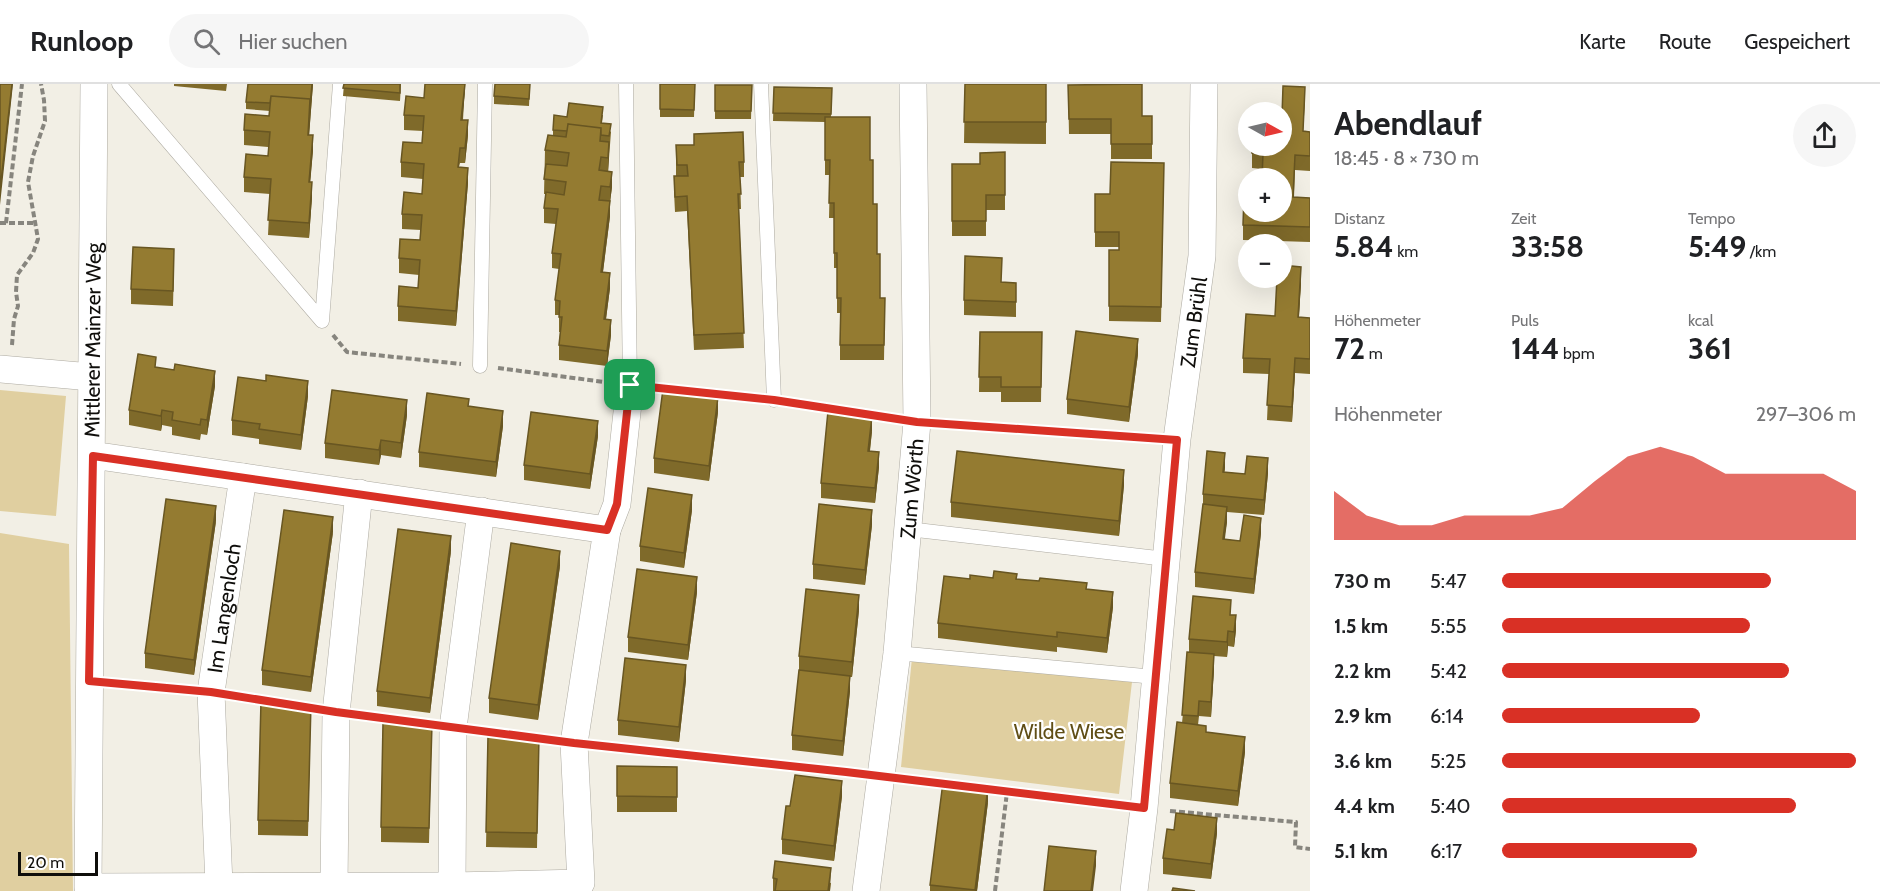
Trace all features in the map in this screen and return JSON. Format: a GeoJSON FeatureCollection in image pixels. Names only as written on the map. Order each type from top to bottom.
{"type":"FeatureCollection","features":[{"type":"Feature","properties":{"kind":"street","name":"Mittlerer Mainzer Weg"},"geometry":{"type":"LineString","coordinates":[[94,84],[88,887],[219,885]]}},
{"type":"Feature","properties":{"kind":"street","name":"Zum Wörth"},"geometry":{"type":"LineString","coordinates":[[866,891],[897,653],[917,422],[913,84]]}},
{"type":"Feature","properties":{"kind":"street","name":"Zum Brühl"},"geometry":{"type":"LineString","coordinates":[[1134,891],[1144,808],[1177,440],[1202,256],[1204,84]]}},
{"type":"Feature","properties":{"kind":"street"},"geometry":{"type":"LineString","coordinates":[[5,370],[92,378]]}},
{"type":"Feature","properties":{"kind":"street"},"geometry":{"type":"LineString","coordinates":[[219,885],[581,887],[574,743],[607,530],[617,504],[630,385]]}},
{"type":"Feature","properties":{"kind":"street"},"geometry":{"type":"LineString","coordinates":[[93,456],[607,530]]}},
{"type":"Feature","properties":{"kind":"street","name":"Im Langenloch"},"geometry":{"type":"LineString","coordinates":[[219,885],[211,692],[243,477]]}},
{"type":"Feature","properties":{"kind":"street"},"geometry":{"type":"LineString","coordinates":[[334,885],[336,712],[360,493]]}},
{"type":"Feature","properties":{"kind":"street"},"geometry":{"type":"LineString","coordinates":[[452,886],[453,728],[481,511]]}},
{"type":"Feature","properties":{"kind":"lane"},"geometry":{"type":"LineString","coordinates":[[119,84],[322,321]]}},
{"type":"Feature","properties":{"kind":"lane"},"geometry":{"type":"LineString","coordinates":[[322,321],[340,84]]}},
{"type":"Feature","properties":{"kind":"lane"},"geometry":{"type":"LineString","coordinates":[[480,366],[485,84]]}},
{"type":"Feature","properties":{"kind":"lane"},"geometry":{"type":"LineString","coordinates":[[626,84],[630,385]]}},
{"type":"Feature","properties":{"kind":"lane"},"geometry":{"type":"LineString","coordinates":[[761,84],[774,400]]}},
{"type":"Feature","properties":{"kind":"lane"},"geometry":{"type":"LineString","coordinates":[[908,529],[1166,559]]}},
{"type":"Feature","properties":{"kind":"lane"},"geometry":{"type":"LineString","coordinates":[[897,653],[1155,677]]}},
{"type":"Feature","properties":{"kind":"path"},"geometry":{"type":"LineString","coordinates":[[6,223],[22,84]]}},
{"type":"Feature","properties":{"kind":"path"},"geometry":{"type":"LineString","coordinates":[[5,370],[18,306],[17,275],[33,253],[38,239],[28,182],[33,156],[45,120],[41,84]]}},
{"type":"Feature","properties":{"kind":"path"},"geometry":{"type":"LineString","coordinates":[[0,223],[35,223]]}},
{"type":"Feature","properties":{"kind":"path"},"geometry":{"type":"LineString","coordinates":[[322,321],[347,352],[774,400],[917,422],[1177,440]]}},
{"type":"Feature","properties":{"kind":"path"},"geometry":{"type":"LineString","coordinates":[[89,681],[211,692],[279,703]]}},
{"type":"Feature","properties":{"kind":"path"},"geometry":{"type":"LineString","coordinates":[[336,712],[574,743],[950,785]]}},
{"type":"Feature","properties":{"kind":"path"},"geometry":{"type":"LineString","coordinates":[[984,789],[1144,808],[1296,822],[1294,847],[1310,849]]}},
{"type":"Feature","properties":{"kind":"path"},"geometry":{"type":"LineString","coordinates":[[995,891],[1007,792]]}},
{"type":"Feature","properties":{"kind":"green space"},"geometry":{"type":"Polygon","coordinates":[[[0,390],[66,396],[56,516],[0,511],[0,390]]]}},
{"type":"Feature","properties":{"kind":"green space"},"geometry":{"type":"Polygon","coordinates":[[[0,533],[69,544],[73,891],[0,891],[0,533]]]}},
{"type":"Feature","properties":{"kind":"green space","name":"Wilde Wiese"},"geometry":{"type":"Polygon","coordinates":[[[912,658],[1132,682],[1119,794],[901,767],[912,658]]]}},
{"type":"Feature","properties":{"kind":"building"},"geometry":{"type":"Polygon","coordinates":[[[0,84],[12,84],[0,190],[0,84]]]}},
{"type":"Feature","properties":{"kind":"building"},"geometry":{"type":"Polygon","coordinates":[[[248,84],[312,84],[310,106],[310,99],[271,96],[270,103],[246,102],[248,84]]]}},
{"type":"Feature","properties":{"kind":"building"},"geometry":{"type":"Polygon","coordinates":[[[344,84],[400,84],[400,93],[343,88],[344,84]]]}},
{"type":"Feature","properties":{"kind":"building"},"geometry":{"type":"Polygon","coordinates":[[[425,84],[465,84],[461,120],[468,120],[465,148],[460,148],[458,167],[468,168],[456,311],[398,306],[399,286],[418,288],[420,260],[399,258],[400,239],[420,240],[422,215],[402,214],[404,192],[422,194],[424,164],[401,162],[403,142],[422,143],[424,116],[404,115],[406,96],[424,98],[425,84]]]}},
{"type":"Feature","properties":{"kind":"building"},"geometry":{"type":"Polygon","coordinates":[[[495,84],[530,84],[529,99],[494,96],[495,84]]]}},
{"type":"Feature","properties":{"kind":"building"},"geometry":{"type":"Polygon","coordinates":[[[660,84],[695,84],[694,110],[660,109],[660,84]]]}},
{"type":"Feature","properties":{"kind":"building"},"geometry":{"type":"Polygon","coordinates":[[[965,84],[1046,84],[1046,122],[964,122],[965,84]]]}},
{"type":"Feature","properties":{"kind":"building"},"geometry":{"type":"Polygon","coordinates":[[[1142,84],[1142,116],[1152,116],[1152,144],[1111,144],[1111,119],[1069,119],[1068,85],[1142,84]]]}},
{"type":"Feature","properties":{"kind":"building"},"geometry":{"type":"Polygon","coordinates":[[[715,85],[752,85],[751,111],[715,111],[715,85]]]}},
{"type":"Feature","properties":{"kind":"building"},"geometry":{"type":"Polygon","coordinates":[[[1283,86],[1305,87],[1303,131],[1310,132],[1310,156],[1295,155],[1293,197],[1310,198],[1310,227],[1243,225],[1243,222],[1292,222],[1292,168],[1262,168],[1263,156],[1292,156],[1292,102],[1282,102],[1283,86]]]}},
{"type":"Feature","properties":{"kind":"building"},"geometry":{"type":"Polygon","coordinates":[[[774,87],[832,88],[831,114],[773,113],[774,87]]]}},
{"type":"Feature","properties":{"kind":"building"},"geometry":{"type":"Polygon","coordinates":[[[271,96],[310,99],[308,135],[313,135],[309,182],[312,182],[309,223],[268,220],[271,179],[244,177],[246,154],[268,156],[270,132],[244,130],[245,114],[269,116],[271,96]]]}},
{"type":"Feature","properties":{"kind":"building"},"geometry":{"type":"Polygon","coordinates":[[[569,103],[603,107],[601,123],[611,124],[609,136],[601,135],[601,128],[568,124],[567,131],[553,130],[554,115],[567,117],[569,103]]]}},
{"type":"Feature","properties":{"kind":"building"},"geometry":{"type":"Polygon","coordinates":[[[825,117],[870,117],[873,204],[877,204],[877,254],[880,254],[880,298],[885,298],[884,345],[840,345],[841,298],[837,298],[834,203],[829,203],[830,160],[825,160],[825,117]]]}},
{"type":"Feature","properties":{"kind":"building"},"geometry":{"type":"Polygon","coordinates":[[[568,124],[601,128],[600,141],[609,142],[608,158],[601,157],[599,170],[612,172],[610,187],[601,186],[599,200],[610,201],[601,272],[610,273],[604,319],[611,320],[607,351],[559,345],[562,317],[559,317],[560,301],[555,300],[561,254],[552,253],[558,209],[544,208],[546,192],[564,195],[566,182],[544,179],[546,164],[567,166],[569,153],[545,150],[548,135],[566,137],[568,124]]]}},
{"type":"Feature","properties":{"kind":"building"},"geometry":{"type":"Polygon","coordinates":[[[743,132],[744,162],[739,162],[741,194],[738,194],[744,333],[694,335],[687,196],[675,197],[674,176],[688,176],[687,165],[677,165],[676,145],[694,145],[694,134],[743,132]]]}},
{"type":"Feature","properties":{"kind":"building"},"geometry":{"type":"Polygon","coordinates":[[[1005,152],[1005,195],[986,195],[986,221],[952,221],[952,164],[980,164],[980,153],[1005,152]]]}},
{"type":"Feature","properties":{"kind":"building"},"geometry":{"type":"Polygon","coordinates":[[[1111,162],[1164,163],[1161,307],[1109,306],[1109,250],[1119,250],[1119,232],[1095,232],[1095,194],[1110,194],[1111,162]]]}},
{"type":"Feature","properties":{"kind":"building"},"geometry":{"type":"Polygon","coordinates":[[[133,247],[174,249],[173,291],[131,289],[133,247]]]}},
{"type":"Feature","properties":{"kind":"building"},"geometry":{"type":"Polygon","coordinates":[[[965,256],[1002,258],[1001,282],[1016,283],[1016,302],[964,300],[965,256]]]}},
{"type":"Feature","properties":{"kind":"building"},"geometry":{"type":"Polygon","coordinates":[[[1292,266],[1301,267],[1298,317],[1310,318],[1310,359],[1295,358],[1292,407],[1267,405],[1270,359],[1243,358],[1246,314],[1275,316],[1276,288],[1292,288],[1292,266]]]}},
{"type":"Feature","properties":{"kind":"building"},"geometry":{"type":"Polygon","coordinates":[[[1076,331],[1138,339],[1129,407],[1067,399],[1076,331]]]}},
{"type":"Feature","properties":{"kind":"building"},"geometry":{"type":"Polygon","coordinates":[[[980,332],[1042,332],[1041,387],[1001,387],[1001,377],[979,377],[980,332]]]}},
{"type":"Feature","properties":{"kind":"building"},"geometry":{"type":"Polygon","coordinates":[[[138,354],[156,357],[155,367],[174,370],[175,364],[215,371],[207,420],[201,419],[200,425],[172,420],[173,412],[162,410],[161,416],[129,410],[138,354]]]}},
{"type":"Feature","properties":{"kind":"building"},"geometry":{"type":"Polygon","coordinates":[[[266,375],[308,381],[301,435],[259,429],[260,424],[232,420],[238,377],[266,381],[266,375]]]}},
{"type":"Feature","properties":{"kind":"building"},"geometry":{"type":"Polygon","coordinates":[[[663,389],[718,397],[709,466],[654,458],[663,389]]]}},
{"type":"Feature","properties":{"kind":"building"},"geometry":{"type":"Polygon","coordinates":[[[332,390],[407,400],[401,443],[381,440],[379,450],[325,443],[332,390]]]}},
{"type":"Feature","properties":{"kind":"building"},"geometry":{"type":"Polygon","coordinates":[[[427,393],[469,399],[468,406],[503,411],[496,462],[419,452],[427,393]]]}},
{"type":"Feature","properties":{"kind":"building"},"geometry":{"type":"Polygon","coordinates":[[[828,411],[872,416],[868,451],[879,452],[875,488],[821,483],[828,411]]]}},
{"type":"Feature","properties":{"kind":"building"},"geometry":{"type":"Polygon","coordinates":[[[531,412],[598,421],[590,474],[524,465],[531,412]]]}},
{"type":"Feature","properties":{"kind":"building"},"geometry":{"type":"Polygon","coordinates":[[[957,451],[1124,470],[1119,521],[951,502],[957,451]]]}},
{"type":"Feature","properties":{"kind":"building"},"geometry":{"type":"Polygon","coordinates":[[[1207,451],[1225,453],[1223,472],[1245,474],[1247,456],[1268,458],[1264,500],[1203,494],[1207,451]]]}},
{"type":"Feature","properties":{"kind":"building"},"geometry":{"type":"Polygon","coordinates":[[[648,488],[692,495],[684,553],[640,546],[648,488]]]}},
{"type":"Feature","properties":{"kind":"building"},"geometry":{"type":"Polygon","coordinates":[[[166,499],[216,506],[194,660],[145,653],[166,499]]]}},
{"type":"Feature","properties":{"kind":"building"},"geometry":{"type":"Polygon","coordinates":[[[819,504],[872,510],[865,570],[813,564],[819,504]]]}},
{"type":"Feature","properties":{"kind":"building"},"geometry":{"type":"Polygon","coordinates":[[[1203,504],[1227,507],[1223,539],[1240,541],[1244,515],[1261,518],[1254,579],[1195,572],[1203,504]]]}},
{"type":"Feature","properties":{"kind":"building"},"geometry":{"type":"Polygon","coordinates":[[[284,510],[333,517],[311,677],[262,670],[284,510]]]}},
{"type":"Feature","properties":{"kind":"building"},"geometry":{"type":"Polygon","coordinates":[[[398,529],[451,536],[430,698],[377,691],[398,529]]]}},
{"type":"Feature","properties":{"kind":"building"},"geometry":{"type":"Polygon","coordinates":[[[511,543],[560,551],[538,705],[489,698],[511,543]]]}},
{"type":"Feature","properties":{"kind":"building"},"geometry":{"type":"Polygon","coordinates":[[[637,569],[697,577],[688,645],[628,637],[637,569]]]}},
{"type":"Feature","properties":{"kind":"building"},"geometry":{"type":"Polygon","coordinates":[[[994,571],[1017,574],[1016,579],[1039,581],[1040,578],[1087,583],[1086,589],[1113,592],[1107,638],[1057,632],[1057,637],[938,623],[944,576],[970,579],[970,575],[993,578],[994,571]]]}},
{"type":"Feature","properties":{"kind":"building"},"geometry":{"type":"Polygon","coordinates":[[[806,589],[859,595],[852,662],[799,656],[806,589]]]}},
{"type":"Feature","properties":{"kind":"building"},"geometry":{"type":"Polygon","coordinates":[[[1193,596],[1231,600],[1230,615],[1236,615],[1234,632],[1228,631],[1227,642],[1189,639],[1193,596]]]}},
{"type":"Feature","properties":{"kind":"building"},"geometry":{"type":"Polygon","coordinates":[[[1187,652],[1214,654],[1211,702],[1199,701],[1198,716],[1182,715],[1187,652]]]}},
{"type":"Feature","properties":{"kind":"building"},"geometry":{"type":"Polygon","coordinates":[[[625,658],[686,665],[679,727],[618,720],[625,658]]]}},
{"type":"Feature","properties":{"kind":"building"},"geometry":{"type":"Polygon","coordinates":[[[799,670],[850,676],[843,741],[792,735],[799,670]]]}},
{"type":"Feature","properties":{"kind":"building"},"geometry":{"type":"Polygon","coordinates":[[[261,701],[311,703],[308,821],[258,820],[261,701]]]}},
{"type":"Feature","properties":{"kind":"building"},"geometry":{"type":"Polygon","coordinates":[[[1177,722],[1206,726],[1206,732],[1245,737],[1238,791],[1170,783],[1177,722]]]}},
{"type":"Feature","properties":{"kind":"building"},"geometry":{"type":"Polygon","coordinates":[[[383,723],[432,724],[429,828],[381,827],[383,723]]]}},
{"type":"Feature","properties":{"kind":"building"},"geometry":{"type":"Polygon","coordinates":[[[488,736],[539,737],[537,833],[486,832],[488,736]]]}},
{"type":"Feature","properties":{"kind":"building"},"geometry":{"type":"Polygon","coordinates":[[[617,766],[677,767],[677,797],[617,796],[617,766]]]}},
{"type":"Feature","properties":{"kind":"building"},"geometry":{"type":"Polygon","coordinates":[[[795,775],[842,781],[834,846],[782,839],[786,806],[790,806],[795,775]]]}},
{"type":"Feature","properties":{"kind":"building"},"geometry":{"type":"Polygon","coordinates":[[[943,782],[988,787],[975,890],[930,885],[943,782]]]}},
{"type":"Feature","properties":{"kind":"building"},"geometry":{"type":"Polygon","coordinates":[[[1176,813],[1217,818],[1211,864],[1163,858],[1167,829],[1174,830],[1176,813]]]}},
{"type":"Feature","properties":{"kind":"building"},"geometry":{"type":"Polygon","coordinates":[[[1049,846],[1096,851],[1091,891],[1044,891],[1049,846]]]}},
{"type":"Feature","properties":{"kind":"building"},"geometry":{"type":"Polygon","coordinates":[[[775,861],[831,868],[828,891],[775,891],[777,879],[773,878],[775,861]]]}},
{"type":"Feature","properties":{"kind":"building"},"geometry":{"type":"Polygon","coordinates":[[[1173,888],[1195,891],[1172,891],[1173,888]]]}},
{"type":"Feature","properties":{"kind":"route"},"geometry":{"type":"LineString","coordinates":[[630,385],[774,400],[917,422],[1177,440],[1144,808],[846,772],[734,762],[574,743],[336,712],[211,692],[89,681],[93,456],[607,530],[617,504],[630,385]]}}]}
